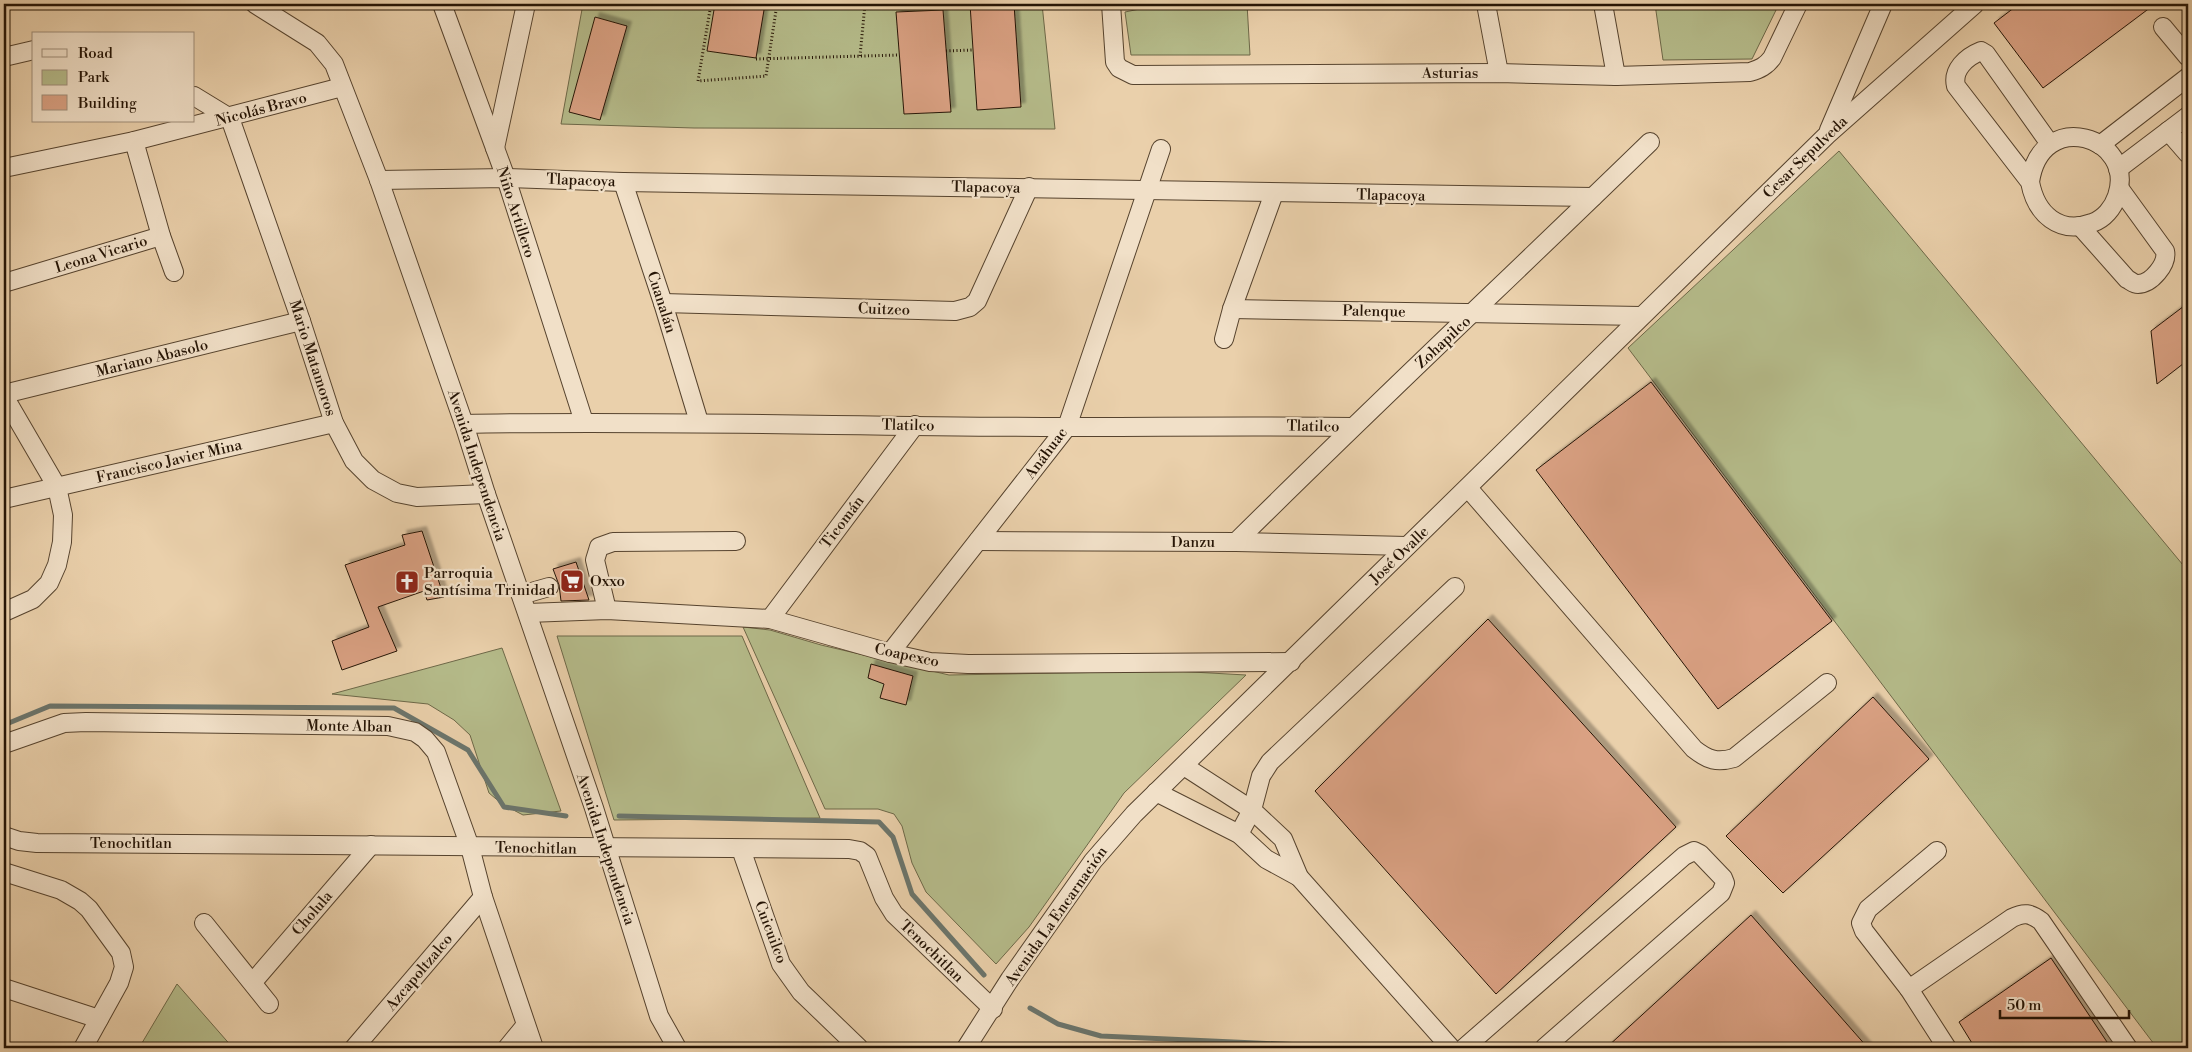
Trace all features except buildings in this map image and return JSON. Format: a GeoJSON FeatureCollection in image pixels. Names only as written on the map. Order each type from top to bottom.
{"type":"FeatureCollection","features":[{"type":"Feature","properties":{"kind":"street","name":"Avenida Independencia"},"geometry":{"type":"LineString","coordinates":[[255,4],[324,49],[334,64],[379,180],[464,424],[486,494],[594,808],[659,1016],[677,1048]]}},
{"type":"Feature","properties":{"kind":"street","name":"Niño Artillero"},"geometry":{"type":"LineString","coordinates":[[442,4],[506,178],[584,422]]}},
{"type":"Feature","properties":{"kind":"street"},"geometry":{"type":"LineString","coordinates":[[495,149],[526,4]]}},
{"type":"Feature","properties":{"kind":"street","name":"Asturias"},"geometry":{"type":"LineString","coordinates":[[1111,4],[1115,62],[1124,72],[1133,75],[1499,73],[1616,76],[1750,72],[1766,65],[1772,58],[1798,4]]}},
{"type":"Feature","properties":{"kind":"street"},"geometry":{"type":"LineString","coordinates":[[1486,4],[1499,73]]}},
{"type":"Feature","properties":{"kind":"street"},"geometry":{"type":"LineString","coordinates":[[1603,4],[1616,76]]}},
{"type":"Feature","properties":{"kind":"street"},"geometry":{"type":"LineString","coordinates":[[1827,135],[1883,4]]}},
{"type":"Feature","properties":{"kind":"street","name":"Cesar Sepulveda"},"geometry":{"type":"LineString","coordinates":[[1641,316],[1827,135],[1972,5]]}},
{"type":"Feature","properties":{"kind":"street"},"geometry":{"type":"LineString","coordinates":[[2163,27],[2188,57]]}},
{"type":"Feature","properties":{"kind":"street"},"geometry":{"type":"LineString","coordinates":[[4,57],[32,50]]}},
{"type":"Feature","properties":{"kind":"street"},"geometry":{"type":"LineString","coordinates":[[2030,182],[1956,86],[1954,77],[1956,71],[1974,54],[1981,51],[1986,54],[2050,144]]}},
{"type":"Feature","properties":{"kind":"street"},"geometry":{"type":"LineString","coordinates":[[2100,145],[2188,77]]}},
{"type":"Feature","properties":{"kind":"street","name":"Nicolás Bravo"},"geometry":{"type":"LineString","coordinates":[[4,168],[134,141],[230,118],[342,87]]}},
{"type":"Feature","properties":{"kind":"street"},"geometry":{"type":"LineString","coordinates":[[195,97],[230,118]]}},
{"type":"Feature","properties":{"kind":"street"},"geometry":{"type":"LineString","coordinates":[[2118,169],[2188,116]]}},
{"type":"Feature","properties":{"kind":"street","name":"Mario Matamoros"},"geometry":{"type":"LineString","coordinates":[[230,118],[301,321],[334,423],[354,461],[373,480],[397,493],[418,497],[486,494]]}},
{"type":"Feature","properties":{"kind":"street"},"geometry":{"type":"LineString","coordinates":[[2168,131],[2188,154]]}},
{"type":"Feature","properties":{"kind":"street"},"geometry":{"type":"LineString","coordinates":[[2078,137],[2100,145],[2115,160],[2118,169],[2120,189],[2115,203],[2106,214],[2094,223],[2080,226],[2065,226],[2051,220],[2040,210],[2032,197],[2030,182],[2032,168],[2039,154],[2050,144],[2064,138],[2078,137]]}},
{"type":"Feature","properties":{"kind":"street","name":"Leona Vicario"},"geometry":{"type":"LineString","coordinates":[[4,283],[161,236],[134,141]]}},
{"type":"Feature","properties":{"kind":"street","name":"Zohapilco"},"geometry":{"type":"LineString","coordinates":[[1236,542],[1352,427],[1475,312],[1650,142]]}},
{"type":"Feature","properties":{"kind":"street","name":"Anáhuac"},"geometry":{"type":"LineString","coordinates":[[890,653],[1067,427],[1161,149]]}},
{"type":"Feature","properties":{"kind":"street","name":"Tlapacoya"},"geometry":{"type":"LineString","coordinates":[[379,180],[506,178],[623,182],[1593,197]]}},
{"type":"Feature","properties":{"kind":"street","name":"Cuanalán"},"geometry":{"type":"LineString","coordinates":[[623,182],[663,303],[699,422]]}},
{"type":"Feature","properties":{"kind":"street","name":"Cuitzeo"},"geometry":{"type":"LineString","coordinates":[[663,303],[955,311],[970,307],[977,302],[988,280],[1029,187]]}},
{"type":"Feature","properties":{"kind":"street"},"geometry":{"type":"LineString","coordinates":[[2080,226],[2127,279],[2136,284],[2142,283],[2164,267],[2167,258],[2165,251],[2120,189]]}},
{"type":"Feature","properties":{"kind":"street"},"geometry":{"type":"LineString","coordinates":[[1224,339],[1232,309],[1274,193]]}},
{"type":"Feature","properties":{"kind":"street"},"geometry":{"type":"LineString","coordinates":[[161,236],[174,272]]}},
{"type":"Feature","properties":{"kind":"street","name":"Palenque"},"geometry":{"type":"LineString","coordinates":[[1232,309],[1641,316]]}},
{"type":"Feature","properties":{"kind":"street","name":"José Ovalle"},"geometry":{"type":"LineString","coordinates":[[1156,792],[1291,662],[1641,316]]}},
{"type":"Feature","properties":{"kind":"street","name":"Mariano Abasolo"},"geometry":{"type":"LineString","coordinates":[[4,395],[301,321]]}},
{"type":"Feature","properties":{"kind":"street"},"geometry":{"type":"LineString","coordinates":[[4,395],[57,487],[63,515],[62,542],[57,565],[49,583],[33,599],[4,612]]}},
{"type":"Feature","properties":{"kind":"street","name":"Tlatilco"},"geometry":{"type":"LineString","coordinates":[[464,424],[699,422],[1067,427],[1210,425],[1352,427]]}},
{"type":"Feature","properties":{"kind":"street","name":"Francisco Javier Mina"},"geometry":{"type":"LineString","coordinates":[[4,499],[334,423]]}},
{"type":"Feature","properties":{"kind":"street","name":"Ticomán"},"geometry":{"type":"LineString","coordinates":[[770,618],[915,425]]}},
{"type":"Feature","properties":{"kind":"street"},"geometry":{"type":"LineString","coordinates":[[1468,488],[1694,749],[1705,757],[1720,762],[1734,758],[1827,683]]}},
{"type":"Feature","properties":{"kind":"street"},"geometry":{"type":"LineString","coordinates":[[607,610],[595,560],[599,547],[613,542],[736,541]]}},
{"type":"Feature","properties":{"kind":"street","name":"Danzu"},"geometry":{"type":"LineString","coordinates":[[978,541],[1236,542],[1407,546]]}},
{"type":"Feature","properties":{"kind":"street"},"geometry":{"type":"LineString","coordinates":[[1239,834],[1252,810],[1261,776],[1270,762],[1455,586]]}},
{"type":"Feature","properties":{"kind":"street"},"geometry":{"type":"LineString","coordinates":[[521,595],[549,587]]}},
{"type":"Feature","properties":{"kind":"street","name":"Coapexco"},"geometry":{"type":"LineString","coordinates":[[528,613],[607,610],[770,618],[890,653],[930,662],[968,664],[1291,662]]}},
{"type":"Feature","properties":{"kind":"street","name":"Monte Alban"},"geometry":{"type":"LineString","coordinates":[[4,744],[64,723],[86,722],[388,726],[403,728],[425,739],[436,752],[470,847],[483,896],[525,1026],[534,1048]]}},
{"type":"Feature","properties":{"kind":"street"},"geometry":{"type":"LineString","coordinates":[[1184,766],[1252,810],[1283,840],[1299,877],[1451,1048]]}},
{"type":"Feature","properties":{"kind":"street"},"geometry":{"type":"LineString","coordinates":[[1156,792],[1239,834],[1266,858],[1299,877]]}},
{"type":"Feature","properties":{"kind":"street","name":"Avenida La Encarnación"},"geometry":{"type":"LineString","coordinates":[[966,1048],[996,1004],[1010,979],[1093,861],[1156,792]]}},
{"type":"Feature","properties":{"kind":"street","name":"Tenochitlan"},"geometry":{"type":"LineString","coordinates":[[4,836],[19,842],[37,843],[470,847],[604,840],[741,849],[849,849],[860,851],[867,856],[884,898],[894,914],[996,1004]]}},
{"type":"Feature","properties":{"kind":"street","name":"Cholula"},"geometry":{"type":"LineString","coordinates":[[253,982],[371,845]]}},
{"type":"Feature","properties":{"kind":"street","name":"Cuicuilco"},"geometry":{"type":"LineString","coordinates":[[741,849],[781,964],[801,992],[859,1048]]}},
{"type":"Feature","properties":{"kind":"street"},"geometry":{"type":"LineString","coordinates":[[1464,1048],[1684,856],[1694,851],[1700,854],[1723,878],[1725,883],[1721,893],[1544,1048]]}},
{"type":"Feature","properties":{"kind":"street"},"geometry":{"type":"LineString","coordinates":[[1937,851],[1868,910],[1861,923],[1864,931],[1909,989],[1947,1048]]}},
{"type":"Feature","properties":{"kind":"street"},"geometry":{"type":"LineString","coordinates":[[4,872],[61,890],[80,900],[121,953],[124,967],[119,983],[83,1048]]}},
{"type":"Feature","properties":{"kind":"street","name":"Azcapoltzalco"},"geometry":{"type":"LineString","coordinates":[[354,1048],[483,896]]}},
{"type":"Feature","properties":{"kind":"street"},"geometry":{"type":"LineString","coordinates":[[1909,989],[2012,918],[2022,913],[2032,914],[2040,921],[2128,1048]]}},
{"type":"Feature","properties":{"kind":"street"},"geometry":{"type":"LineString","coordinates":[[204,923],[269,1004]]}},
{"type":"Feature","properties":{"kind":"street"},"geometry":{"type":"LineString","coordinates":[[4,988],[99,1019]]}},
{"type":"Feature","properties":{"kind":"street"},"geometry":{"type":"LineString","coordinates":[[507,1048],[525,1026]]}},
{"type":"Feature","properties":{"kind":"path"},"geometry":{"type":"LineString","coordinates":[[711,4],[698,81],[766,76],[777,4]]}},
{"type":"Feature","properties":{"kind":"path"},"geometry":{"type":"LineString","coordinates":[[860,56],[866,4]]}},
{"type":"Feature","properties":{"kind":"path"},"geometry":{"type":"LineString","coordinates":[[946,51],[973,50]]}},
{"type":"Feature","properties":{"kind":"path"},"geometry":{"type":"LineString","coordinates":[[756,58],[899,55]]}},
{"type":"Feature","properties":{"kind":"green space"},"geometry":{"type":"Polygon","coordinates":[[[583,4],[1042,4],[1055,129],[694,128],[561,124],[583,4]]]}},
{"type":"Feature","properties":{"kind":"green space"},"geometry":{"type":"Polygon","coordinates":[[[1164,4],[1247,4],[1250,55],[1131,55],[1125,12],[1164,4]]]}},
{"type":"Feature","properties":{"kind":"green space"},"geometry":{"type":"Polygon","coordinates":[[[1655,4],[1779,4],[1752,59],[1663,60],[1655,4]]]}},
{"type":"Feature","properties":{"kind":"green space"},"geometry":{"type":"Polygon","coordinates":[[[1839,151],[2188,571],[2188,1048],[2157,1048],[1628,348],[1839,151]]]}},
{"type":"Feature","properties":{"kind":"green space"},"geometry":{"type":"Polygon","coordinates":[[[743,627],[770,630],[821,645],[949,675],[1174,671],[1246,675],[1124,793],[1029,927],[996,964],[926,892],[912,863],[902,826],[894,814],[878,809],[825,809],[743,627]]]}},
{"type":"Feature","properties":{"kind":"green space"},"geometry":{"type":"Polygon","coordinates":[[[557,636],[742,636],[820,818],[614,820],[557,636]]]}},
{"type":"Feature","properties":{"kind":"green space"},"geometry":{"type":"Polygon","coordinates":[[[502,648],[561,811],[523,815],[502,804],[489,793],[470,735],[454,720],[428,704],[332,694],[502,648]]]}},
{"type":"Feature","properties":{"kind":"green space"},"geometry":{"type":"Polygon","coordinates":[[[177,984],[233,1048],[139,1048],[177,984]]]}},
{"type":"Feature","properties":{"kind":"waterway"},"geometry":{"type":"LineString","coordinates":[[4,725],[50,706],[394,708],[468,750],[504,807],[566,816]]}},
{"type":"Feature","properties":{"kind":"waterway"},"geometry":{"type":"LineString","coordinates":[[619,816],[879,822],[893,837],[912,894],[984,975]]}},
{"type":"Feature","properties":{"kind":"waterway"},"geometry":{"type":"LineString","coordinates":[[1030,1008],[1058,1024],[1101,1036],[1325,1046]]}},
{"type":"Feature","properties":{"kind":"place","name":"Oxxo"},"geometry":{"type":"Point","coordinates":[572,581]}},
{"type":"Feature","properties":{"kind":"place","name":"Parroquia Santísima Trinidad"},"geometry":{"type":"Point","coordinates":[407,582]}}]}
